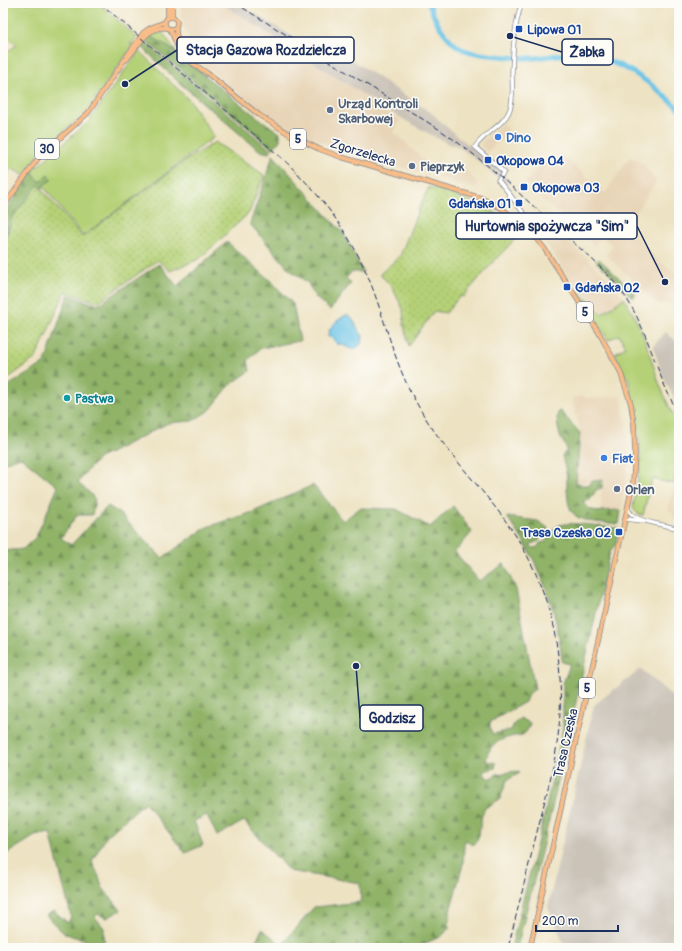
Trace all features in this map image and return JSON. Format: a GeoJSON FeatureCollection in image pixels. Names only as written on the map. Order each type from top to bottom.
{"type":"FeatureCollection","features":[{"type":"Feature","properties":{"kind":"main road","name":"5"},"geometry":{"type":"LineString","coordinates":[[168,3],[166,20],[169,29]]}},
{"type":"Feature","properties":{"kind":"main road","name":"5"},"geometry":{"type":"LineString","coordinates":[[172,3],[172,15],[177,22],[176,27]]}},
{"type":"Feature","properties":{"kind":"main road"},"geometry":{"type":"LineString","coordinates":[[166,20],[174,18]]}},
{"type":"Feature","properties":{"kind":"main road","name":"30"},"geometry":{"type":"LineString","coordinates":[[121,66],[125,58],[145,32],[166,20]]}},
{"type":"Feature","properties":{"kind":"main road"},"geometry":{"type":"LineString","coordinates":[[169,29],[174,29],[176,27]]}},
{"type":"Feature","properties":{"kind":"main road","name":"Zgorzelecka"},"geometry":{"type":"LineString","coordinates":[[176,27],[183,51],[191,62]]}},
{"type":"Feature","properties":{"kind":"main road","name":"30"},"geometry":{"type":"LineString","coordinates":[[3,207],[40,156],[88,113],[121,66],[149,32],[156,29],[169,29]]}},
{"type":"Feature","properties":{"kind":"main road","name":"Zgorzelecka"},"geometry":{"type":"LineString","coordinates":[[169,29],[181,54],[259,115],[302,141],[341,157],[473,194],[514,216],[538,239]]}},
{"type":"Feature","properties":{"kind":"main road","name":"5"},"geometry":{"type":"LineString","coordinates":[[538,239],[598,331],[619,368],[627,391],[633,415],[635,453],[634,477],[626,519]]}},
{"type":"Feature","properties":{"kind":"main road","name":"Trasa Czeska"},"geometry":{"type":"LineString","coordinates":[[530,948],[626,519]]}},
{"type":"Feature","properties":{"kind":"street"},"geometry":{"type":"LineString","coordinates":[[526,3],[521,5],[514,48],[512,99],[509,112],[504,119],[479,141],[475,147],[504,172],[498,180],[529,222],[538,239]]}},
{"type":"Feature","properties":{"kind":"street"},"geometry":{"type":"LineString","coordinates":[[501,208],[510,195]]}},
{"type":"Feature","properties":{"kind":"street"},"geometry":{"type":"LineString","coordinates":[[628,508],[630,513],[636,518]]}},
{"type":"Feature","properties":{"kind":"street"},"geometry":{"type":"LineString","coordinates":[[626,519],[629,516],[679,529]]}},
{"type":"Feature","properties":{"kind":"street"},"geometry":{"type":"LineString","coordinates":[[626,519],[645,521]]}},
{"type":"Feature","properties":{"kind":"shaded area"},"geometry":{"type":"Polygon","coordinates":[[[182,3],[217,3],[223,5],[372,100],[369,102],[400,120],[394,132],[433,168],[427,175],[350,153],[292,131],[246,99],[204,65],[202,57],[192,43],[184,27],[181,10],[182,3]]]}},
{"type":"Feature","properties":{"kind":"shaded area"},"geometry":{"type":"Polygon","coordinates":[[[217,3],[237,3],[312,48],[318,39],[352,60],[430,112],[509,180],[506,185],[471,155],[457,146],[435,137],[389,111],[228,8],[217,3]]]}},
{"type":"Feature","properties":{"kind":"shaded area"},"geometry":{"type":"Polygon","coordinates":[[[502,123],[510,132],[487,152],[481,145],[482,142],[502,123]]]}},
{"type":"Feature","properties":{"kind":"shaded area"},"geometry":{"type":"Polygon","coordinates":[[[558,152],[605,193],[630,157],[644,165],[656,181],[627,227],[658,260],[679,276],[679,305],[675,309],[668,304],[658,304],[606,255],[613,246],[603,236],[594,246],[574,227],[577,225],[572,219],[566,220],[539,197],[538,193],[526,183],[526,181],[541,165],[558,152]]]}},
{"type":"Feature","properties":{"kind":"shaded area"},"geometry":{"type":"Polygon","coordinates":[[[452,164],[456,168],[458,166],[463,171],[465,170],[478,184],[474,188],[438,177],[452,164]]]}},
{"type":"Feature","properties":{"kind":"shaded area"},"geometry":{"type":"Polygon","coordinates":[[[536,215],[588,259],[624,298],[601,314],[579,291],[581,289],[579,286],[577,286],[568,276],[529,216],[536,215]]]}},
{"type":"Feature","properties":{"kind":"shaded area"},"geometry":{"type":"Polygon","coordinates":[[[666,332],[679,344],[679,407],[663,377],[653,346],[666,332]]]}},
{"type":"Feature","properties":{"kind":"shaded area"},"geometry":{"type":"Polygon","coordinates":[[[583,396],[586,398],[607,398],[621,396],[627,429],[628,464],[621,510],[601,511],[603,480],[576,483],[580,428],[572,398],[583,396]]]}},
{"type":"Feature","properties":{"kind":"shaded area"},"geometry":{"type":"Polygon","coordinates":[[[675,474],[679,476],[679,518],[676,521],[672,516],[674,514],[668,510],[675,474]]]}},
{"type":"Feature","properties":{"kind":"shaded area"},"geometry":{"type":"Polygon","coordinates":[[[641,669],[679,702],[679,948],[566,948],[548,907],[594,705],[641,669]]]}},
{"type":"Feature","properties":{"kind":"green space"},"geometry":{"type":"Polygon","coordinates":[[[3,3],[98,3],[137,37],[130,44],[133,45],[86,112],[42,150],[23,175],[11,168],[3,181],[3,54],[17,45],[3,34],[3,3]]]}},
{"type":"Feature","properties":{"kind":"green space"},"geometry":{"type":"Polygon","coordinates":[[[162,32],[178,54],[206,75],[205,76],[173,50],[149,36],[162,32]]]}},
{"type":"Feature","properties":{"kind":"green space"},"geometry":{"type":"Polygon","coordinates":[[[149,36],[160,41],[245,108],[280,133],[280,140],[273,149],[145,40],[149,36]]]}},
{"type":"Feature","properties":{"kind":"green space"},"geometry":{"type":"Polygon","coordinates":[[[144,43],[272,151],[269,153],[260,151],[175,79],[141,46],[144,43]]]}},
{"type":"Feature","properties":{"kind":"green space"},"geometry":{"type":"Polygon","coordinates":[[[139,51],[190,101],[214,137],[83,236],[43,186],[52,179],[40,182],[32,171],[88,122],[139,51]]]}},
{"type":"Feature","properties":{"kind":"green space"},"geometry":{"type":"Polygon","coordinates":[[[215,142],[264,175],[249,213],[199,259],[170,271],[158,260],[98,302],[65,292],[36,358],[3,382],[3,249],[12,218],[38,185],[82,237],[186,160],[215,142]]]}},
{"type":"Feature","properties":{"kind":"green space"},"geometry":{"type":"Polygon","coordinates":[[[273,155],[343,233],[363,272],[352,272],[346,278],[351,283],[330,310],[315,297],[308,283],[289,269],[250,224],[273,155]]]}},
{"type":"Feature","properties":{"kind":"green space"},"geometry":{"type":"Polygon","coordinates":[[[32,172],[40,182],[48,175],[52,179],[43,186],[41,192],[12,222],[3,239],[3,213],[32,172]]]}},
{"type":"Feature","properties":{"kind":"green space"},"geometry":{"type":"Polygon","coordinates":[[[429,187],[478,204],[523,228],[516,238],[463,297],[460,296],[446,313],[434,311],[409,346],[404,325],[403,309],[392,287],[380,274],[400,256],[429,187]]]}},
{"type":"Feature","properties":{"kind":"green space"},"geometry":{"type":"Polygon","coordinates":[[[227,242],[274,284],[293,304],[300,341],[261,348],[248,360],[250,371],[230,385],[210,410],[192,421],[168,423],[99,458],[78,483],[90,493],[95,500],[92,515],[77,515],[61,538],[71,545],[108,506],[118,512],[162,558],[207,527],[253,512],[313,485],[343,521],[360,508],[396,509],[430,527],[453,506],[472,532],[455,552],[479,581],[504,564],[516,589],[535,689],[528,694],[525,702],[490,722],[490,729],[493,734],[511,730],[520,718],[530,723],[524,734],[503,739],[492,746],[486,761],[496,763],[495,768],[484,771],[485,776],[490,779],[497,774],[517,771],[520,773],[507,780],[500,799],[485,808],[482,815],[478,839],[473,845],[465,840],[463,864],[450,911],[449,928],[442,936],[421,945],[421,948],[252,948],[262,929],[282,945],[314,907],[361,902],[360,883],[289,871],[244,821],[217,836],[207,815],[194,821],[203,845],[185,853],[145,802],[106,837],[92,861],[102,887],[121,910],[107,918],[98,914],[95,917],[104,928],[104,942],[111,948],[95,948],[84,940],[67,934],[58,928],[46,915],[54,911],[68,923],[71,916],[50,833],[35,836],[3,856],[3,551],[23,549],[36,537],[58,487],[21,457],[3,463],[3,389],[45,363],[68,295],[98,305],[159,264],[177,286],[227,242]]]}},
{"type":"Feature","properties":{"kind":"green space"},"geometry":{"type":"Polygon","coordinates":[[[599,259],[636,294],[634,297],[632,297],[608,272],[607,268],[605,269],[596,262],[599,259]]]}},
{"type":"Feature","properties":{"kind":"green space"},"geometry":{"type":"Polygon","coordinates":[[[579,291],[602,314],[624,298],[644,337],[659,383],[671,411],[679,422],[679,476],[675,474],[674,484],[652,479],[643,515],[637,513],[633,507],[640,468],[638,426],[628,378],[626,377],[615,353],[626,347],[619,335],[608,340],[577,292],[579,291]]]}},
{"type":"Feature","properties":{"kind":"green space"},"geometry":{"type":"Polygon","coordinates":[[[560,411],[580,433],[576,482],[582,485],[590,485],[591,481],[603,480],[602,488],[596,490],[590,500],[583,501],[584,504],[590,509],[599,512],[621,510],[619,524],[585,520],[573,513],[568,500],[566,472],[562,456],[567,450],[560,435],[558,425],[557,415],[560,411]]]}},
{"type":"Feature","properties":{"kind":"green space"},"geometry":{"type":"Polygon","coordinates":[[[507,517],[538,521],[548,528],[545,536],[540,537],[539,541],[531,544],[533,548],[538,547],[540,543],[546,541],[554,529],[560,525],[580,524],[618,528],[616,545],[610,551],[553,804],[517,948],[511,948],[546,808],[563,726],[563,684],[570,664],[562,662],[556,623],[545,586],[529,550],[507,517]]]}},
{"type":"Feature","properties":{"kind":"water"},"geometry":{"type":"Polygon","coordinates":[[[346,315],[352,318],[363,337],[359,347],[356,349],[350,349],[337,344],[332,337],[328,337],[328,333],[334,324],[346,315]]]}},
{"type":"Feature","properties":{"kind":"waterway"},"geometry":{"type":"LineString","coordinates":[[429,3],[437,22],[445,34],[460,48],[474,53],[494,56],[534,58],[569,55],[585,56],[612,62],[633,72],[653,86],[679,109]]}},
{"type":"Feature","properties":{"kind":"railway"},"geometry":{"type":"LineString","coordinates":[[100,3],[283,159],[323,201],[345,232],[363,266],[371,284],[396,359],[416,402],[446,447],[502,516],[521,545],[537,576],[548,607],[556,640],[560,674],[560,708],[557,742],[551,776],[508,948]]}},
{"type":"Feature","properties":{"kind":"railway"},"geometry":{"type":"LineString","coordinates":[[235,3],[453,139],[499,175],[586,254],[606,273],[624,294],[631,306],[644,332],[665,388],[679,414]]}},
{"type":"Feature","properties":{"kind":"place","name":"Lipowa 01"},"geometry":{"type":"Point","coordinates":[519,29]}},
{"type":"Feature","properties":{"kind":"place","name":"Żabka"},"geometry":{"type":"Point","coordinates":[510,36]}},
{"type":"Feature","properties":{"kind":"place","name":"Stacja Gazowa Rozdzielcza"},"geometry":{"type":"Point","coordinates":[125,84]}},
{"type":"Feature","properties":{"kind":"place","name":"Urząd Kontroli Skarbowej"},"geometry":{"type":"Point","coordinates":[330,110]}},
{"type":"Feature","properties":{"kind":"place","name":"Dino"},"geometry":{"type":"Point","coordinates":[498,137]}},
{"type":"Feature","properties":{"kind":"place","name":"Okopowa 04"},"geometry":{"type":"Point","coordinates":[488,160]}},
{"type":"Feature","properties":{"kind":"place","name":"Pieprzyk"},"geometry":{"type":"Point","coordinates":[412,166]}},
{"type":"Feature","properties":{"kind":"place","name":"Okopowa 03"},"geometry":{"type":"Point","coordinates":[524,187]}},
{"type":"Feature","properties":{"kind":"place","name":"Gdańska 01"},"geometry":{"type":"Point","coordinates":[519,203]}},
{"type":"Feature","properties":{"kind":"place","name":"Hurtownia spożywcza \"Sim\""},"geometry":{"type":"Point","coordinates":[665,282]}},
{"type":"Feature","properties":{"kind":"place","name":"Gdańska 02"},"geometry":{"type":"Point","coordinates":[567,287]}},
{"type":"Feature","properties":{"kind":"place","name":"Pastwa"},"geometry":{"type":"Point","coordinates":[67,398]}},
{"type":"Feature","properties":{"kind":"place","name":"Fiat"},"geometry":{"type":"Point","coordinates":[604,458]}},
{"type":"Feature","properties":{"kind":"place","name":"Orlen"},"geometry":{"type":"Point","coordinates":[617,489]}},
{"type":"Feature","properties":{"kind":"place","name":"Trasa Czeska 02"},"geometry":{"type":"Point","coordinates":[619,532]}},
{"type":"Feature","properties":{"kind":"place","name":"Godzisz"},"geometry":{"type":"Point","coordinates":[356,666]}}]}
